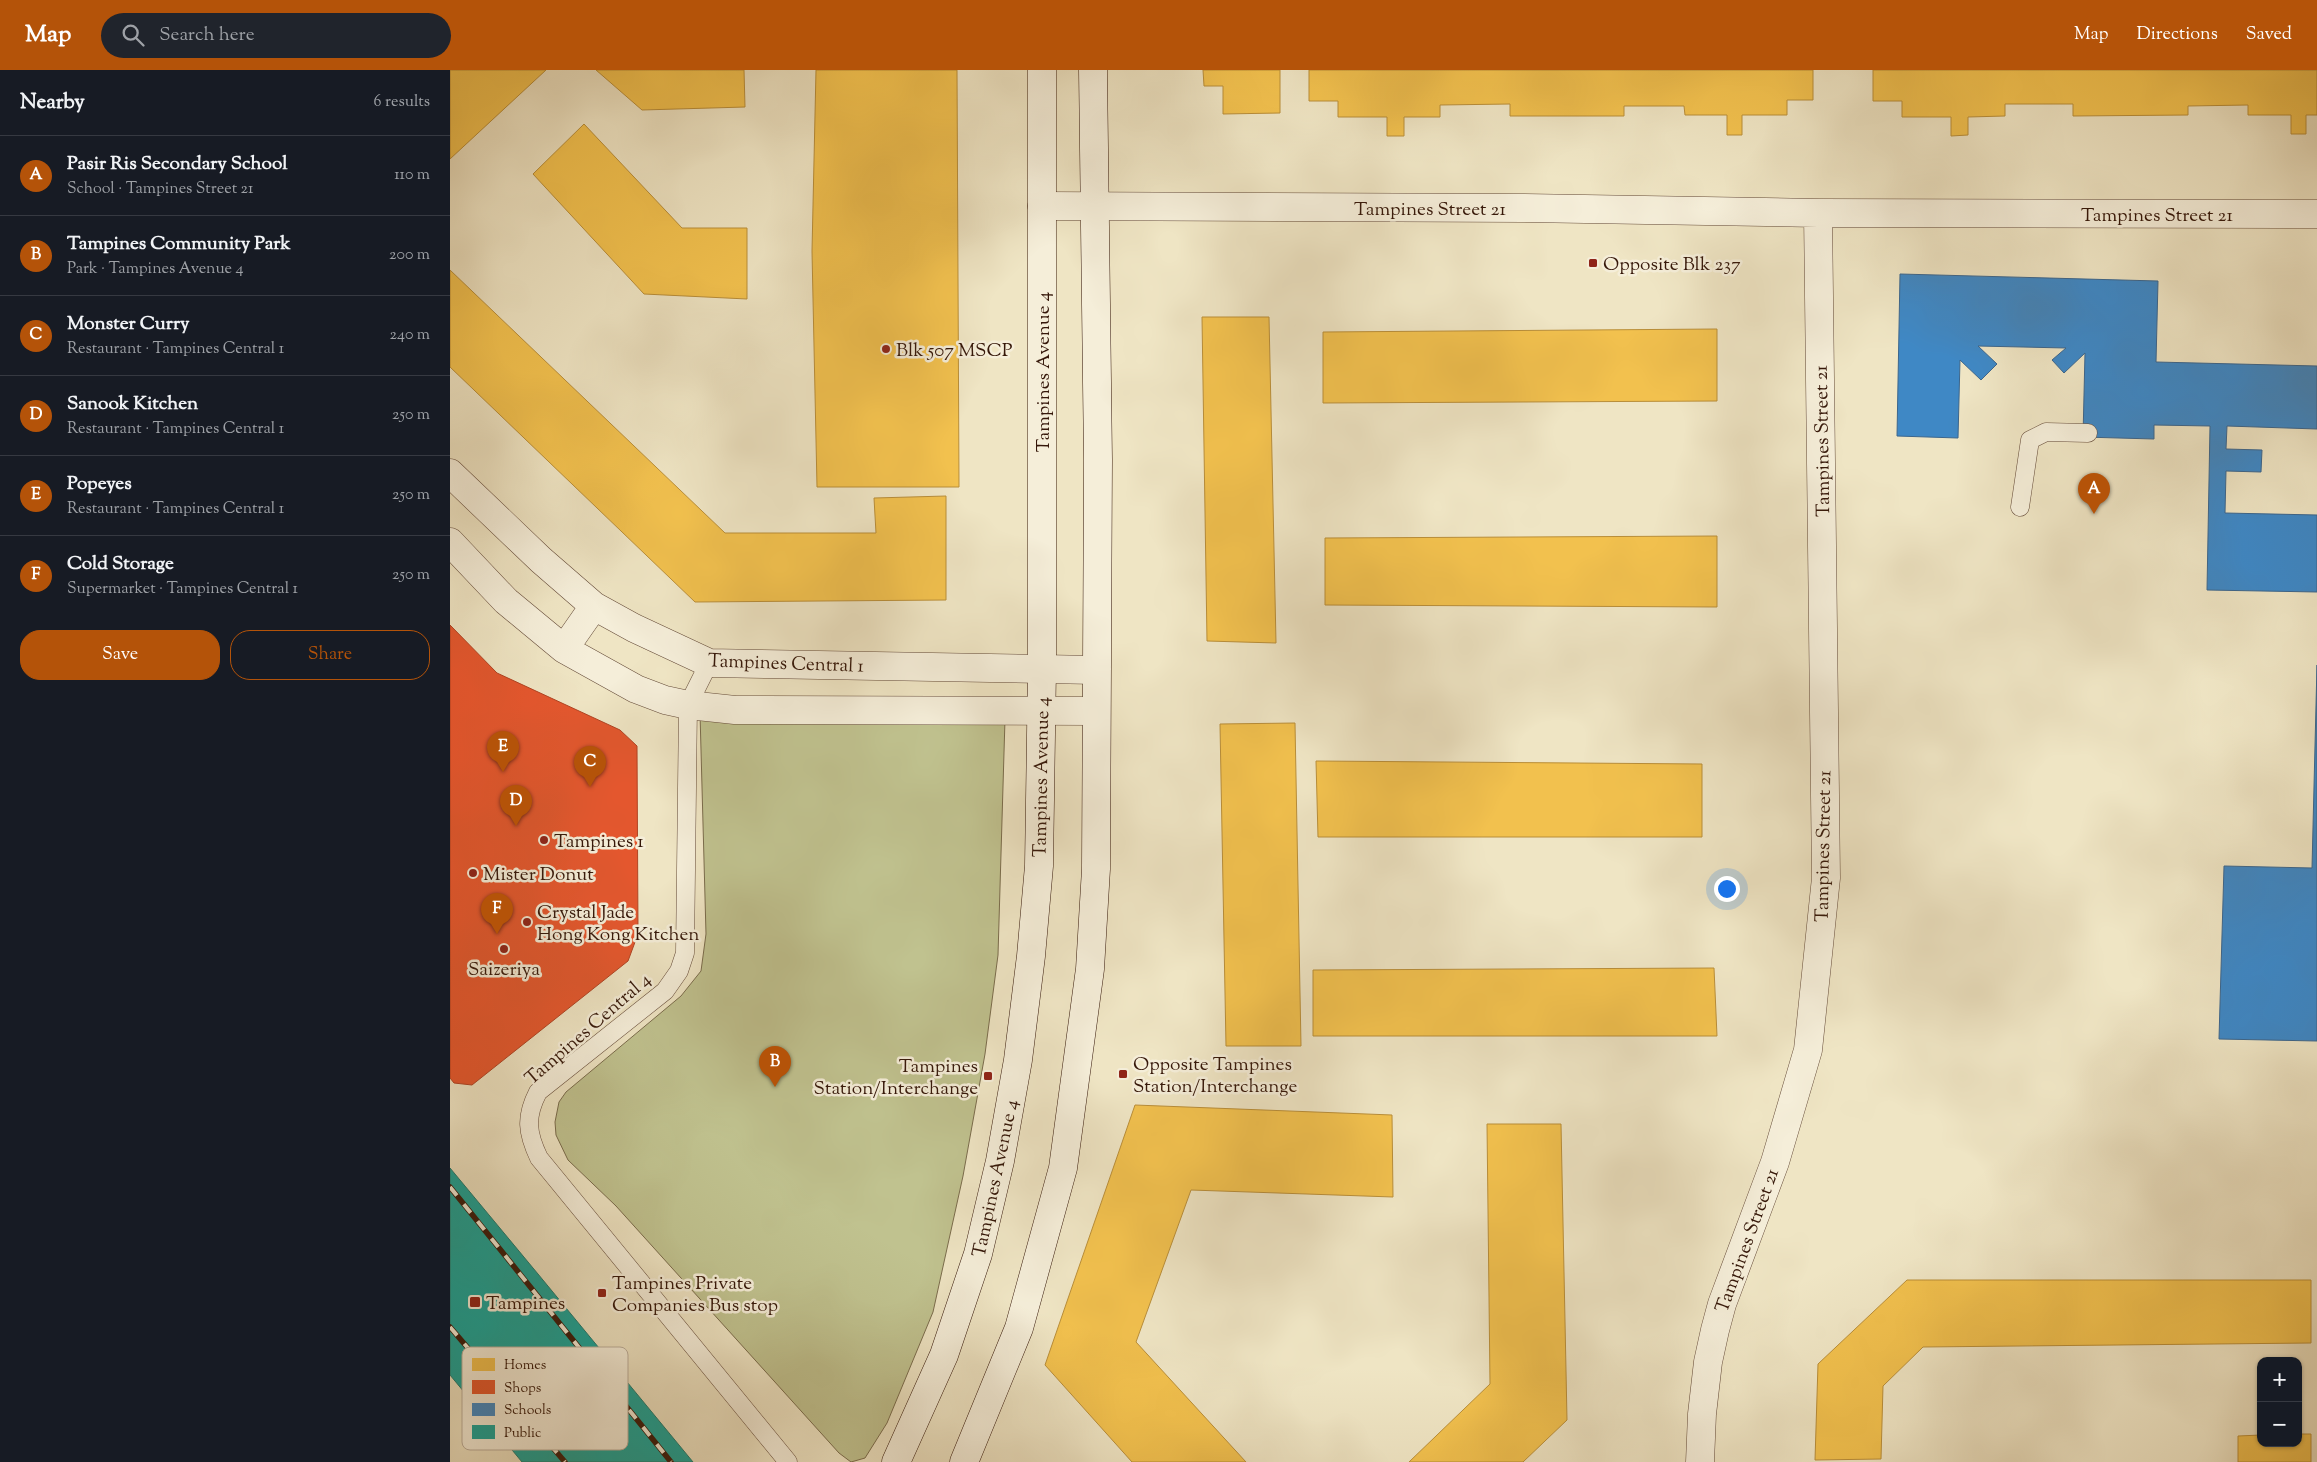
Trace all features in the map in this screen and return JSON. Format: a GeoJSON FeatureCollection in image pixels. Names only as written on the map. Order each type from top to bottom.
{"type":"FeatureCollection","features":[{"type":"Feature","properties":{"kind":"street","name":"Tampines Avenue 4"},"geometry":{"type":"LineString","coordinates":[[896,1462],[947,1346],[978,1254],[1000,1161],[1018,1060],[1031,956],[1039,866],[1042,669],[1042,70]]}},
{"type":"Feature","properties":{"kind":"street"},"geometry":{"type":"LineString","coordinates":[[964,1462],[1019,1328],[1063,1168],[1090,969],[1096,869],[1098,460],[1093,70]]}},
{"type":"Feature","properties":{"kind":"street","name":"Tampines Street 21"},"geometry":{"type":"LineString","coordinates":[[1042,206],[1525,208],[1818,213],[2317,214]]}},
{"type":"Feature","properties":{"kind":"street","name":"Tampines Street 21"},"geometry":{"type":"LineString","coordinates":[[1700,1462],[1702,1414],[1708,1362],[1715,1330],[1722,1304],[1775,1162],[1808,1050],[1826,878],[1818,213]]}},
{"type":"Feature","properties":{"kind":"street","name":"Tampines Central 1"},"geometry":{"type":"LineString","coordinates":[[450,473],[541,560],[594,606],[650,636],[709,663],[1096,670]]}},
{"type":"Feature","properties":{"kind":"street"},"geometry":{"type":"LineString","coordinates":[[450,542],[506,601],[564,650],[636,689],[665,700],[688,705],[734,710],[1096,711]]}},
{"type":"Feature","properties":{"kind":"street"},"geometry":{"type":"LineString","coordinates":[[564,650],[594,606]]}},
{"type":"Feature","properties":{"kind":"lane"},"geometry":{"type":"LineString","coordinates":[[2020,507],[2030,440],[2046,432],[2088,433]]}},
{"type":"Feature","properties":{"kind":"lane","name":"Tampines Central 4"},"geometry":{"type":"LineString","coordinates":[[709,663],[688,705],[685,953],[679,971],[665,991],[538,1092],[529,1112],[530,1134],[539,1158],[788,1462]]}},
{"type":"Feature","properties":{"kind":"green space"},"geometry":{"type":"Polygon","coordinates":[[[700,713],[1005,719],[998,955],[985,1054],[963,1176],[933,1312],[887,1423],[865,1458],[851,1462],[839,1453],[616,1206],[568,1160],[556,1135],[555,1122],[559,1102],[566,1092],[681,996],[701,971],[706,934],[700,713]]]}},
{"type":"Feature","properties":{"kind":"building: Homes"},"geometry":{"type":"Polygon","coordinates":[[[450,70],[546,70],[450,159],[450,70]]]}},
{"type":"Feature","properties":{"kind":"building: Homes"},"geometry":{"type":"Polygon","coordinates":[[[596,70],[744,70],[745,107],[642,110],[596,70]]]}},
{"type":"Feature","properties":{"kind":"building: Homes","name":"Blk 507 MSCP"},"geometry":{"type":"Polygon","coordinates":[[[816,70],[957,70],[959,487],[817,487],[812,251],[816,70]]]}},
{"type":"Feature","properties":{"kind":"building: Homes"},"geometry":{"type":"Polygon","coordinates":[[[1203,70],[1280,70],[1280,113],[1223,114],[1223,86],[1204,86],[1203,70]]]}},
{"type":"Feature","properties":{"kind":"building: Homes"},"geometry":{"type":"Polygon","coordinates":[[[1309,70],[1813,70],[1813,100],[1787,100],[1787,115],[1742,115],[1742,135],[1727,135],[1727,115],[1685,115],[1684,106],[1624,106],[1624,116],[1510,116],[1510,104],[1440,105],[1440,117],[1404,117],[1404,136],[1387,136],[1387,117],[1338,117],[1338,101],[1309,101],[1309,70]]]}},
{"type":"Feature","properties":{"kind":"building: Homes"},"geometry":{"type":"Polygon","coordinates":[[[1873,70],[2317,70],[2317,115],[2306,115],[2306,134],[2291,134],[2291,115],[2248,115],[2248,105],[2188,106],[2188,115],[2073,116],[2073,104],[2005,104],[2005,116],[1968,117],[1968,135],[1951,136],[1951,117],[1902,117],[1902,101],[1873,101],[1873,70]]]}},
{"type":"Feature","properties":{"kind":"building: Homes"},"geometry":{"type":"Polygon","coordinates":[[[584,124],[682,228],[747,228],[747,299],[644,294],[533,174],[584,124]]]}},
{"type":"Feature","properties":{"kind":"building: Homes"},"geometry":{"type":"Polygon","coordinates":[[[450,270],[725,533],[876,533],[874,498],[946,496],[946,600],[695,602],[450,367],[450,270]]]}},
{"type":"Feature","properties":{"kind":"building: Homes"},"geometry":{"type":"Polygon","coordinates":[[[1202,317],[1269,317],[1276,643],[1207,641],[1202,317]]]}},
{"type":"Feature","properties":{"kind":"building: Homes"},"geometry":{"type":"Polygon","coordinates":[[[1717,329],[1717,401],[1323,403],[1323,332],[1717,329]]]}},
{"type":"Feature","properties":{"kind":"building: Homes"},"geometry":{"type":"Polygon","coordinates":[[[1717,536],[1717,607],[1325,605],[1325,538],[1717,536]]]}},
{"type":"Feature","properties":{"kind":"building: Homes"},"geometry":{"type":"Polygon","coordinates":[[[1295,723],[1301,1046],[1226,1046],[1220,724],[1295,723]]]}},
{"type":"Feature","properties":{"kind":"building: Homes"},"geometry":{"type":"Polygon","coordinates":[[[1316,761],[1702,764],[1702,837],[1318,837],[1316,761]]]}},
{"type":"Feature","properties":{"kind":"building: Homes"},"geometry":{"type":"Polygon","coordinates":[[[1714,968],[1717,1036],[1313,1036],[1313,970],[1714,968]]]}},
{"type":"Feature","properties":{"kind":"building: Homes"},"geometry":{"type":"Polygon","coordinates":[[[1135,1105],[1392,1115],[1393,1197],[1191,1190],[1136,1342],[1246,1462],[1132,1462],[1045,1365],[1135,1105]]]}},
{"type":"Feature","properties":{"kind":"building: Homes"},"geometry":{"type":"Polygon","coordinates":[[[1487,1124],[1561,1124],[1567,1420],[1523,1462],[1409,1462],[1490,1384],[1487,1124]]]}},
{"type":"Feature","properties":{"kind":"building: Homes"},"geometry":{"type":"Polygon","coordinates":[[[1907,1280],[2311,1280],[2311,1343],[1923,1347],[1883,1386],[1881,1459],[1815,1460],[1818,1364],[1907,1280]]]}},
{"type":"Feature","properties":{"kind":"building: Homes"},"geometry":{"type":"Polygon","coordinates":[[[2302,1434],[2311,1434],[2311,1462],[2238,1462],[2238,1436],[2257,1435],[2257,1447],[2302,1447],[2302,1434]]]}},
{"type":"Feature","properties":{"kind":"building: Shops","name":"Tampines 1"},"geometry":{"type":"Polygon","coordinates":[[[450,625],[497,673],[620,730],[637,746],[638,934],[628,961],[472,1085],[454,1083],[450,1078],[450,625]]]}},
{"type":"Feature","properties":{"kind":"building: Schools"},"geometry":{"type":"Polygon","coordinates":[[[1900,274],[2158,281],[2156,362],[2317,366],[2317,429],[2227,426],[2226,449],[2262,450],[2261,472],[2226,471],[2225,513],[2317,515],[2317,592],[2207,590],[2210,426],[2154,425],[2154,439],[2083,437],[2085,353],[2064,373],[2052,360],[2066,348],[1978,346],[1997,364],[1981,380],[1960,360],[1958,438],[1897,436],[1900,274]]]}},
{"type":"Feature","properties":{"kind":"building: Schools"},"geometry":{"type":"Polygon","coordinates":[[[2317,665],[2317,1041],[2219,1039],[2224,866],[2312,868],[2317,665]]]}},
{"type":"Feature","properties":{"kind":"building: Public"},"geometry":{"type":"Polygon","coordinates":[[[450,1168],[598,1347],[462,1347],[462,1390],[450,1375],[450,1168]]]}},
{"type":"Feature","properties":{"kind":"building: Public"},"geometry":{"type":"Polygon","coordinates":[[[628,1383],[693,1462],[522,1462],[512,1450],[628,1450],[628,1383]]]}},
{"type":"Feature","properties":{"kind":"railway"},"geometry":{"type":"LineString","coordinates":[[450,1187],[579,1347]]}},
{"type":"Feature","properties":{"kind":"railway"},"geometry":{"type":"LineString","coordinates":[[450,1327],[467,1347]]}},
{"type":"Feature","properties":{"kind":"railway"},"geometry":{"type":"LineString","coordinates":[[628,1408],[671,1462]]}},
{"type":"Feature","properties":{"kind":"railway"},"geometry":{"type":"LineString","coordinates":[[555,1450],[565,1462]]}},
{"type":"Feature","properties":{"kind":"place","name":"Opposite Blk 237"},"geometry":{"type":"Point","coordinates":[1593,263]}},
{"type":"Feature","properties":{"kind":"place","name":"Blk 507 MSCP"},"geometry":{"type":"Point","coordinates":[886,349]}},
{"type":"Feature","properties":{"kind":"place","name":"Pasir Ris Secondary School"},"geometry":{"type":"Point","coordinates":[2094,514]}},
{"type":"Feature","properties":{"kind":"place","name":"Popeyes"},"geometry":{"type":"Point","coordinates":[503,772]}},
{"type":"Feature","properties":{"kind":"place","name":"Monster Curry"},"geometry":{"type":"Point","coordinates":[590,787]}},
{"type":"Feature","properties":{"kind":"place","name":"Sanook Kitchen"},"geometry":{"type":"Point","coordinates":[516,826]}},
{"type":"Feature","properties":{"kind":"place","name":"Tampines 1"},"geometry":{"type":"Point","coordinates":[544,840]}},
{"type":"Feature","properties":{"kind":"place","name":"Mister Donut"},"geometry":{"type":"Point","coordinates":[473,873]}},
{"type":"Feature","properties":{"kind":"place","name":"Crystal Jade Hong Kong Kitchen"},"geometry":{"type":"Point","coordinates":[527,922]}},
{"type":"Feature","properties":{"kind":"place","name":"Cold Storage"},"geometry":{"type":"Point","coordinates":[497,934]}},
{"type":"Feature","properties":{"kind":"place","name":"Saizeriya"},"geometry":{"type":"Point","coordinates":[504,949]}},
{"type":"Feature","properties":{"kind":"place","name":"Opposite Tampines Station/Interchange"},"geometry":{"type":"Point","coordinates":[1123,1074]}},
{"type":"Feature","properties":{"kind":"place","name":"Tampines Station/Interchange"},"geometry":{"type":"Point","coordinates":[988,1076]}},
{"type":"Feature","properties":{"kind":"place","name":"Tampines Community Park"},"geometry":{"type":"Point","coordinates":[775,1087]}},
{"type":"Feature","properties":{"kind":"place","name":"Tampines Private Companies Bus stop"},"geometry":{"type":"Point","coordinates":[602,1293]}},
{"type":"Feature","properties":{"kind":"place","name":"Tampines"},"geometry":{"type":"Point","coordinates":[475,1302]}}]}
